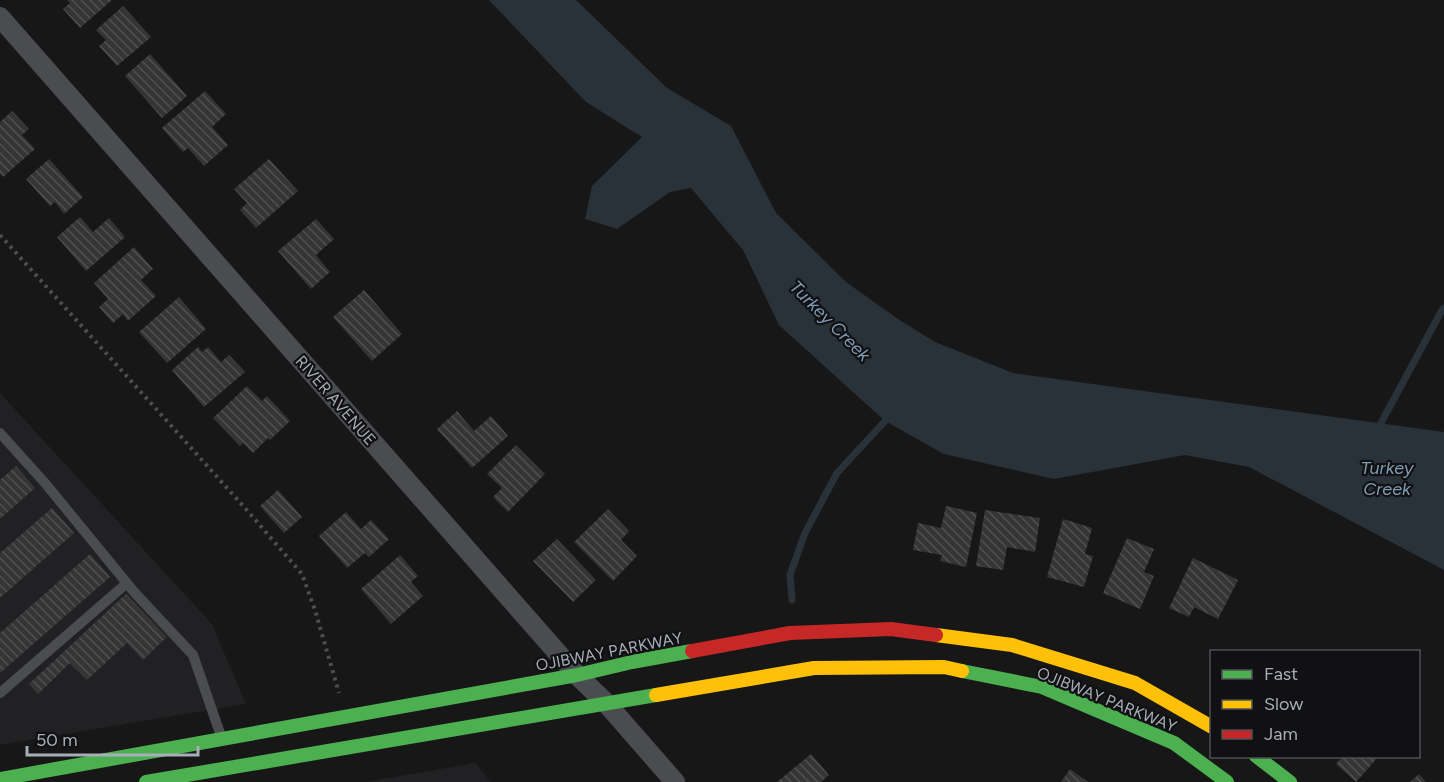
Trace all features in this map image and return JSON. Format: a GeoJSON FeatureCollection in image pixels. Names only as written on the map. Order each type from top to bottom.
{"type":"FeatureCollection","features":[{"type":"Feature","properties":{"kind":"main road","name":"OJIBWAY PARKWAY"},"geometry":{"type":"LineString","coordinates":[[0,778],[577,675],[633,662],[790,633],[891,628],[1012,645],[1135,682],[1210,726]]}},
{"type":"Feature","properties":{"kind":"main road","name":"OJIBWAY PARKWAY"},"geometry":{"type":"LineString","coordinates":[[146,782],[814,668],[944,667],[1042,687],[1174,743],[1227,782]]}},
{"type":"Feature","properties":{"kind":"main road"},"geometry":{"type":"LineString","coordinates":[[1259,758],[1290,782]]}},
{"type":"Feature","properties":{"kind":"street","name":"RIVER AVENUE"},"geometry":{"type":"LineString","coordinates":[[0,17],[577,675],[606,703],[675,782]]}},
{"type":"Feature","properties":{"kind":"lane"},"geometry":{"type":"LineString","coordinates":[[0,433],[45,483],[127,583],[193,655],[222,739]]}},
{"type":"Feature","properties":{"kind":"lane"},"geometry":{"type":"LineString","coordinates":[[0,693],[127,583]]}},
{"type":"Feature","properties":{"kind":"path"},"geometry":{"type":"LineString","coordinates":[[0,235],[302,574],[315,610],[346,717]]}},
{"type":"Feature","properties":{"kind":"shaded area"},"geometry":{"type":"Polygon","coordinates":[[[0,393],[212,624],[246,704],[0,745],[0,393]]]}},
{"type":"Feature","properties":{"kind":"shaded area"},"geometry":{"type":"Polygon","coordinates":[[[475,763],[491,782],[365,782],[475,763]]]}},
{"type":"Feature","properties":{"kind":"water","name":"Turkey Creek"},"geometry":{"type":"Polygon","coordinates":[[[489,0],[576,0],[667,88],[731,126],[776,213],[846,282],[935,342],[1013,373],[1444,432],[1444,570],[1249,467],[1185,455],[1054,479],[944,454],[885,421],[779,325],[743,250],[691,188],[670,192],[617,229],[585,219],[592,186],[642,137],[586,102],[489,0]]]}},
{"type":"Feature","properties":{"kind":"building"},"geometry":{"type":"Polygon","coordinates":[[[67,0],[112,0],[80,28],[63,9],[70,3],[67,0]]]}},
{"type":"Feature","properties":{"kind":"building"},"geometry":{"type":"Polygon","coordinates":[[[123,6],[151,37],[117,66],[99,46],[106,40],[96,30],[123,6]]]}},
{"type":"Feature","properties":{"kind":"building"},"geometry":{"type":"Polygon","coordinates":[[[150,54],[187,96],[162,118],[125,76],[150,54]]]}},
{"type":"Feature","properties":{"kind":"building"},"geometry":{"type":"Polygon","coordinates":[[[205,91],[226,114],[212,127],[228,145],[204,166],[188,148],[183,152],[162,128],[205,91]]]}},
{"type":"Feature","properties":{"kind":"building"},"geometry":{"type":"Polygon","coordinates":[[[12,111],[29,129],[22,135],[35,149],[3,177],[0,174],[0,122],[12,111]]]}},
{"type":"Feature","properties":{"kind":"building"},"geometry":{"type":"Polygon","coordinates":[[[49,159],[83,197],[64,214],[55,202],[50,206],[26,179],[49,159]]]}},
{"type":"Feature","properties":{"kind":"building"},"geometry":{"type":"Polygon","coordinates":[[[269,159],[298,191],[256,228],[240,210],[247,203],[234,189],[269,159]]]}},
{"type":"Feature","properties":{"kind":"building"},"geometry":{"type":"Polygon","coordinates":[[[80,217],[93,232],[109,218],[125,237],[86,271],[57,237],[80,217]]]}},
{"type":"Feature","properties":{"kind":"building"},"geometry":{"type":"Polygon","coordinates":[[[316,219],[334,239],[316,255],[330,272],[311,289],[278,251],[316,219]]]}},
{"type":"Feature","properties":{"kind":"building"},"geometry":{"type":"Polygon","coordinates":[[[134,247],[153,269],[141,280],[156,296],[128,321],[123,314],[113,323],[99,307],[108,299],[94,283],[134,247]]]}},
{"type":"Feature","properties":{"kind":"building"},"geometry":{"type":"Polygon","coordinates":[[[364,290],[402,334],[372,361],[333,317],[364,290]]]}},
{"type":"Feature","properties":{"kind":"building"},"geometry":{"type":"Polygon","coordinates":[[[179,297],[206,329],[167,363],[139,332],[179,297]]]}},
{"type":"Feature","properties":{"kind":"building"},"geometry":{"type":"Polygon","coordinates":[[[198,347],[202,352],[208,347],[221,362],[229,355],[245,372],[204,407],[172,370],[198,347]]]}},
{"type":"Feature","properties":{"kind":"building"},"geometry":{"type":"Polygon","coordinates":[[[247,386],[262,401],[267,396],[290,421],[253,453],[243,443],[240,446],[213,418],[247,386]]]}},
{"type":"Feature","properties":{"kind":"building"},"geometry":{"type":"Polygon","coordinates":[[[457,411],[474,431],[491,416],[508,436],[472,468],[437,429],[457,411]]]}},
{"type":"Feature","properties":{"kind":"building"},"geometry":{"type":"Polygon","coordinates":[[[516,445],[545,474],[508,512],[493,497],[502,488],[487,474],[516,445]]]}},
{"type":"Feature","properties":{"kind":"building"},"geometry":{"type":"Polygon","coordinates":[[[16,466],[35,488],[0,519],[0,480],[16,466]]]}},
{"type":"Feature","properties":{"kind":"building"},"geometry":{"type":"Polygon","coordinates":[[[278,490],[302,517],[284,533],[260,506],[278,490]]]}},
{"type":"Feature","properties":{"kind":"building"},"geometry":{"type":"Polygon","coordinates":[[[946,506],[977,513],[966,567],[940,561],[942,555],[913,550],[918,523],[941,528],[946,506]]]}},
{"type":"Feature","properties":{"kind":"building"},"geometry":{"type":"Polygon","coordinates":[[[52,508],[74,533],[0,598],[0,553],[52,508]]]}},
{"type":"Feature","properties":{"kind":"building"},"geometry":{"type":"Polygon","coordinates":[[[608,509],[629,531],[621,540],[637,556],[613,581],[574,542],[608,509]]]}},
{"type":"Feature","properties":{"kind":"building"},"geometry":{"type":"Polygon","coordinates":[[[985,510],[1040,518],[1035,552],[1007,547],[1003,570],[976,566],[985,510]]]}},
{"type":"Feature","properties":{"kind":"building"},"geometry":{"type":"Polygon","coordinates":[[[346,512],[361,529],[371,520],[389,539],[369,557],[365,553],[347,568],[319,536],[346,512]]]}},
{"type":"Feature","properties":{"kind":"building"},"geometry":{"type":"Polygon","coordinates":[[[1063,519],[1092,528],[1085,554],[1093,556],[1084,587],[1047,577],[1063,519]]]}},
{"type":"Feature","properties":{"kind":"building"},"geometry":{"type":"Polygon","coordinates":[[[1127,538],[1154,549],[1144,572],[1154,576],[1140,609],[1103,593],[1127,538]]]}},
{"type":"Feature","properties":{"kind":"building"},"geometry":{"type":"Polygon","coordinates":[[[557,539],[596,580],[573,602],[533,561],[557,539]]]}},
{"type":"Feature","properties":{"kind":"building"},"geometry":{"type":"Polygon","coordinates":[[[90,554],[110,577],[0,673],[0,633],[90,554]]]}},
{"type":"Feature","properties":{"kind":"building"},"geometry":{"type":"Polygon","coordinates":[[[400,555],[418,576],[411,582],[423,596],[391,624],[361,589],[400,555]]]}},
{"type":"Feature","properties":{"kind":"building"},"geometry":{"type":"Polygon","coordinates":[[[1193,558],[1238,580],[1218,619],[1194,607],[1189,617],[1169,608],[1193,558]]]}},
{"type":"Feature","properties":{"kind":"building"},"geometry":{"type":"Polygon","coordinates":[[[126,594],[167,637],[143,660],[127,643],[87,680],[70,663],[38,694],[29,684],[126,594]]]}},
{"type":"Feature","properties":{"kind":"building"},"geometry":{"type":"Polygon","coordinates":[[[811,754],[829,775],[821,782],[777,782],[811,754]]]}},
{"type":"Feature","properties":{"kind":"building"},"geometry":{"type":"Polygon","coordinates":[[[1341,758],[1377,758],[1356,782],[1336,764],[1341,758]]]}},
{"type":"Feature","properties":{"kind":"building"},"geometry":{"type":"Polygon","coordinates":[[[1070,769],[1088,782],[1061,782],[1070,769]]]}},
{"type":"Feature","properties":{"kind":"building"},"geometry":{"type":"Polygon","coordinates":[[[1419,774],[1426,782],[1410,782],[1419,774]]]}},
{"type":"Feature","properties":{"kind":"waterway"},"geometry":{"type":"LineString","coordinates":[[1379,430],[1444,308]]}},
{"type":"Feature","properties":{"kind":"waterway"},"geometry":{"type":"LineString","coordinates":[[792,600],[790,575],[805,533],[837,473],[885,421]]}},
{"type":"Feature","properties":{"kind":"traffic: fast"},"geometry":{"type":"LineString","coordinates":[[0,779],[577,675],[692,651]]}},
{"type":"Feature","properties":{"kind":"traffic: fast"},"geometry":{"type":"LineString","coordinates":[[962,671],[1042,687],[1174,743],[1227,782]]}},
{"type":"Feature","properties":{"kind":"traffic: fast"},"geometry":{"type":"LineString","coordinates":[[146,782],[656,695]]}},
{"type":"Feature","properties":{"kind":"traffic: fast"},"geometry":{"type":"LineString","coordinates":[[1259,758],[1290,782]]}},
{"type":"Feature","properties":{"kind":"traffic: slow"},"geometry":{"type":"LineString","coordinates":[[936,635],[1012,645],[1135,683],[1210,726]]}},
{"type":"Feature","properties":{"kind":"traffic: slow"},"geometry":{"type":"LineString","coordinates":[[656,695],[814,668],[944,667],[962,671]]}},
{"type":"Feature","properties":{"kind":"traffic: jam"},"geometry":{"type":"LineString","coordinates":[[692,651],[790,633],[891,629],[936,635]]}}]}
